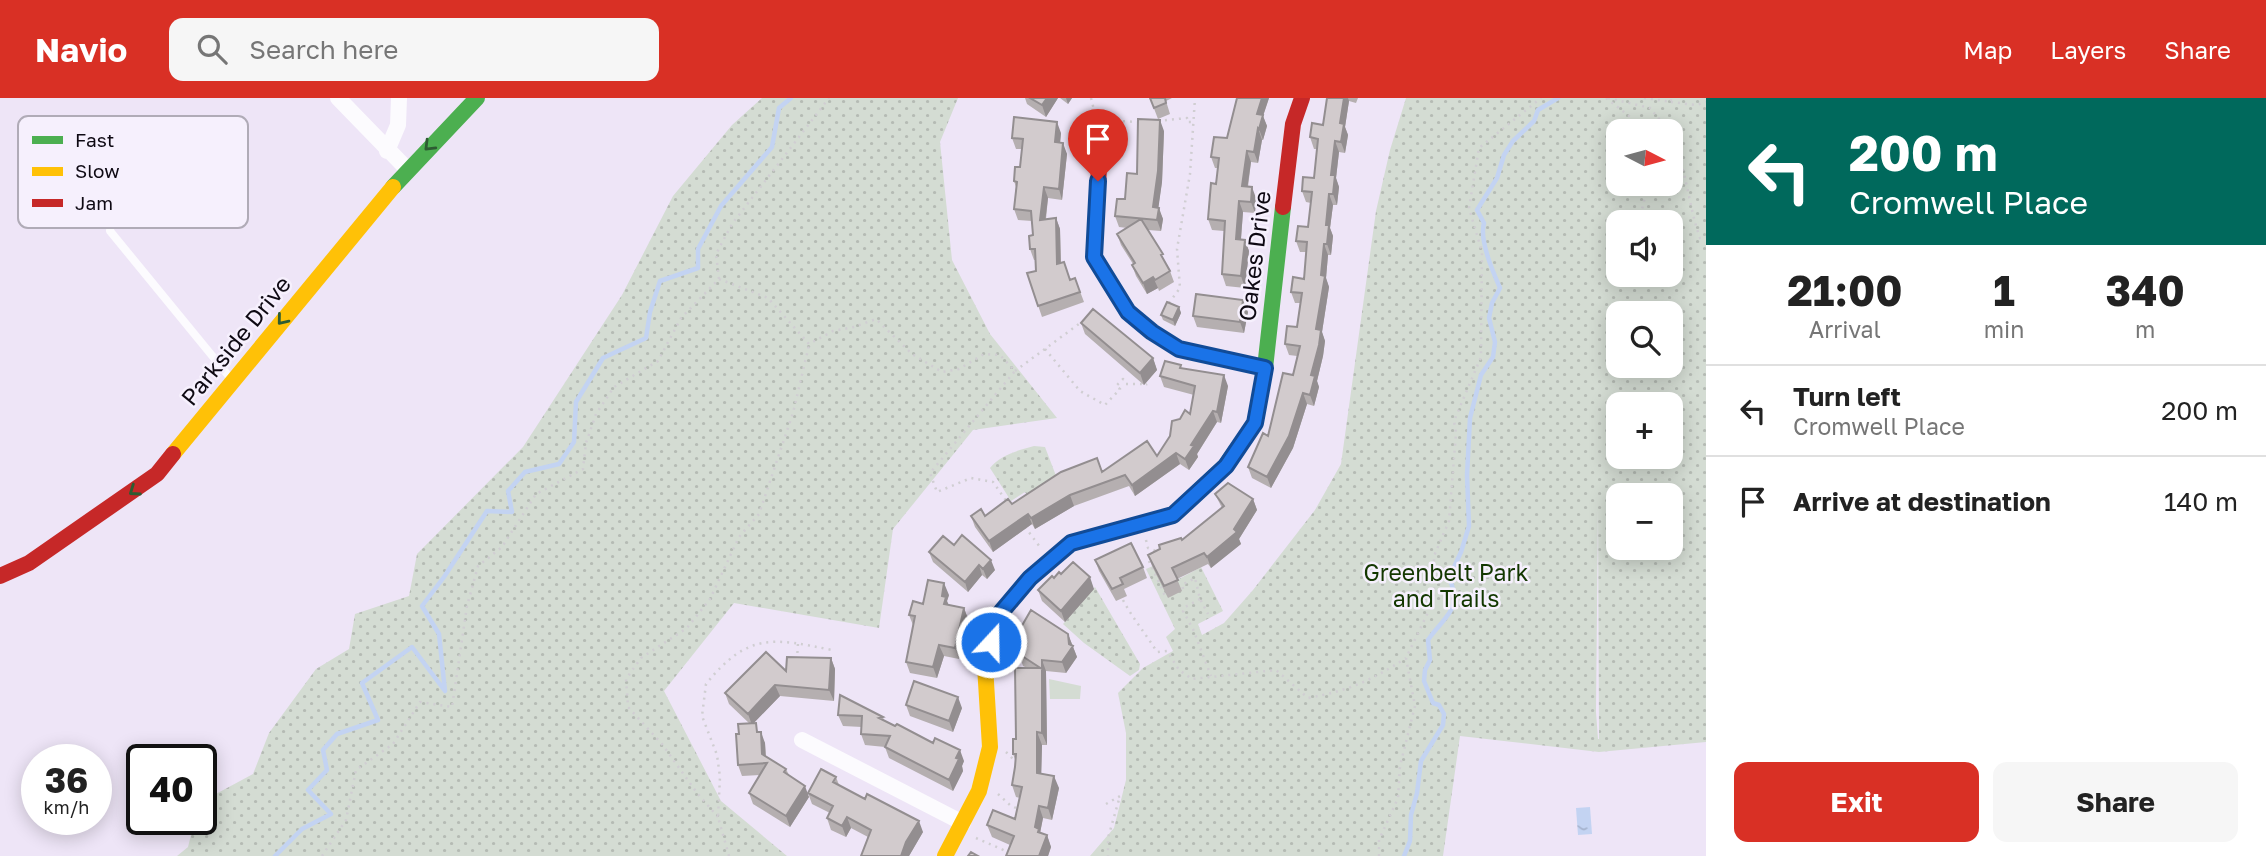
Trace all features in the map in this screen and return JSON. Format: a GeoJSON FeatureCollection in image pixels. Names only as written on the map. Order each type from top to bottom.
{"type":"FeatureCollection","features":[{"type":"Feature","properties":{"kind":"street"},"geometry":{"type":"LineString","coordinates":[[338,98],[407,169]]}},
{"type":"Feature","properties":{"kind":"street"},"geometry":{"type":"LineString","coordinates":[[387,151],[398,124],[399,98]]}},
{"type":"Feature","properties":{"kind":"street","name":"Parkside Drive"},"geometry":{"type":"LineString","coordinates":[[0,576],[29,563],[157,474],[407,169],[477,98]]}},
{"type":"Feature","properties":{"kind":"street","name":"Oakes Drive"},"geometry":{"type":"LineString","coordinates":[[945,856],[979,791],[990,747],[985,666],[997,617],[1030,578],[1071,543],[1173,515],[1226,466],[1255,423],[1265,368],[1293,124],[1301,98]]}},
{"type":"Feature","properties":{"kind":"street"},"geometry":{"type":"LineString","coordinates":[[1101,131],[1094,257],[1128,312],[1179,349],[1265,368]]}},
{"type":"Feature","properties":{"kind":"street"},"geometry":{"type":"LineString","coordinates":[[802,740],[963,823]]}},
{"type":"Feature","properties":{"kind":"lane"},"geometry":{"type":"LineString","coordinates":[[110,228],[234,383]]}},
{"type":"Feature","properties":{"kind":"path"},"geometry":{"type":"LineString","coordinates":[[719,279],[716,254],[732,224],[829,98]]}},
{"type":"Feature","properties":{"kind":"path"},"geometry":{"type":"LineString","coordinates":[[1165,309],[1180,288],[1177,248],[1190,174],[1195,98]]}},
{"type":"Feature","properties":{"kind":"path"},"geometry":{"type":"LineString","coordinates":[[1123,600],[1157,652],[1167,651],[1179,670],[1192,679],[1276,670],[1308,698],[1345,691],[1406,658],[1434,600],[1434,556],[1449,521],[1454,421],[1481,358],[1482,253],[1469,208],[1479,148],[1541,98]]}},
{"type":"Feature","properties":{"kind":"path"},"geometry":{"type":"LineString","coordinates":[[1607,98],[1633,119]]}},
{"type":"Feature","properties":{"kind":"path"},"geometry":{"type":"LineString","coordinates":[[1607,98],[1650,108],[1659,119]]}},
{"type":"Feature","properties":{"kind":"path"},"geometry":{"type":"LineString","coordinates":[[1644,98],[1696,105],[1706,102]]}},
{"type":"Feature","properties":{"kind":"path"},"geometry":{"type":"LineString","coordinates":[[1157,122],[1187,118],[1187,122],[1193,122]]}},
{"type":"Feature","properties":{"kind":"path"},"geometry":{"type":"LineString","coordinates":[[1116,121],[1147,122]]}},
{"type":"Feature","properties":{"kind":"path"},"geometry":{"type":"LineString","coordinates":[[1684,171],[1697,230],[1700,238],[1706,237]]}},
{"type":"Feature","properties":{"kind":"path"},"geometry":{"type":"LineString","coordinates":[[719,279],[768,298],[810,344]]}},
{"type":"Feature","properties":{"kind":"path"},"geometry":{"type":"LineString","coordinates":[[322,856],[346,820],[356,770],[393,744],[420,702],[452,707],[467,606],[478,566],[502,547],[536,494],[583,469],[586,443],[596,414],[614,387],[657,361],[681,318],[719,279]]}},
{"type":"Feature","properties":{"kind":"path"},"geometry":{"type":"LineString","coordinates":[[1009,505],[993,482],[971,478],[937,492],[930,473],[1015,371],[1087,317]]}},
{"type":"Feature","properties":{"kind":"path"},"geometry":{"type":"LineString","coordinates":[[718,817],[697,793],[663,744],[628,707],[626,679],[642,657],[687,628],[710,599],[739,537],[759,514],[793,413],[810,344],[833,331],[876,319],[912,354],[942,372],[959,369],[984,354],[1000,355],[1015,371]]}},
{"type":"Feature","properties":{"kind":"path"},"geometry":{"type":"LineString","coordinates":[[1045,349],[1080,391],[1105,405],[1120,389],[1116,386],[1123,379],[1126,384],[1147,384]]}},
{"type":"Feature","properties":{"kind":"path"},"geometry":{"type":"LineString","coordinates":[[1025,527],[1050,561]]}},
{"type":"Feature","properties":{"kind":"path"},"geometry":{"type":"LineString","coordinates":[[1146,540],[1148,548],[1162,556]]}},
{"type":"Feature","properties":{"kind":"path"},"geometry":{"type":"LineString","coordinates":[[1156,561],[1149,557],[1166,598]]}},
{"type":"Feature","properties":{"kind":"path"},"geometry":{"type":"LineString","coordinates":[[1183,589],[1182,585],[1195,578],[1200,599],[1208,614]]}},
{"type":"Feature","properties":{"kind":"path"},"geometry":{"type":"LineString","coordinates":[[1200,599],[1185,607],[1183,611],[1211,676]]}},
{"type":"Feature","properties":{"kind":"path"},"geometry":{"type":"LineString","coordinates":[[729,856],[718,817],[720,777],[717,755],[702,716],[706,684],[736,655],[752,645],[768,640],[832,650]]}},
{"type":"Feature","properties":{"kind":"path"},"geometry":{"type":"LineString","coordinates":[[797,664],[798,643]]}},
{"type":"Feature","properties":{"kind":"path"},"geometry":{"type":"LineString","coordinates":[[1379,856],[1379,840],[1398,799],[1400,766],[1415,706],[1406,658]]}},
{"type":"Feature","properties":{"kind":"path"},"geometry":{"type":"LineString","coordinates":[[1003,749],[1016,762]]}},
{"type":"Feature","properties":{"kind":"path"},"geometry":{"type":"LineString","coordinates":[[994,793],[1022,810]]}},
{"type":"Feature","properties":{"kind":"path"},"geometry":{"type":"LineString","coordinates":[[1106,804],[1120,796],[1108,838],[1108,856]]}},
{"type":"Feature","properties":{"kind":"path"},"geometry":{"type":"LineString","coordinates":[[976,838],[1014,855]]}},
{"type":"Feature","properties":{"kind":"path"},"geometry":{"type":"LineString","coordinates":[[1003,850],[1006,844]]}},
{"type":"Feature","properties":{"kind":"green space"},"geometry":{"type":"Polygon","coordinates":[[[762,98],[958,98],[940,142],[952,260],[990,334],[1057,418],[973,430],[893,529],[879,628],[734,603],[664,691],[721,801],[787,856],[177,856],[188,847],[191,835],[217,835],[217,793],[253,774],[269,733],[316,669],[349,649],[355,614],[409,596],[417,554],[523,447],[622,295],[673,196],[732,125],[762,98]]]}},
{"type":"Feature","properties":{"kind":"green space","name":"Greenbelt Park and Trails"},"geometry":{"type":"Polygon","coordinates":[[[1406,98],[1706,98],[1706,742],[1599,752],[1460,736],[1443,856],[1090,856],[1114,828],[1126,780],[1126,733],[1118,693],[1143,668],[1173,651],[1166,637],[1175,629],[1146,569],[1155,565],[1177,580],[1201,567],[1223,611],[1198,624],[1202,635],[1224,623],[1253,590],[1315,510],[1341,464],[1376,211],[1390,150],[1406,98]],[[1598,508],[1596,712],[1599,739],[1598,508]]]}},
{"type":"Feature","properties":{"kind":"green space"},"geometry":{"type":"Polygon","coordinates":[[[1034,446],[1045,447],[1058,481],[1029,498],[1025,492],[1011,501],[990,468],[1004,456],[1034,446]]]}},
{"type":"Feature","properties":{"kind":"green space"},"geometry":{"type":"Polygon","coordinates":[[[1095,587],[1140,664],[1139,670],[1130,676],[1084,643],[1063,624],[1095,587]]]}},
{"type":"Feature","properties":{"kind":"green space"},"geometry":{"type":"Polygon","coordinates":[[[1049,679],[1081,686],[1080,699],[1050,699],[1049,679]]]}},
{"type":"Feature","properties":{"kind":"water"},"geometry":{"type":"Polygon","coordinates":[[[1590,807],[1592,834],[1578,835],[1576,808],[1590,807]]]}},
{"type":"Feature","properties":{"kind":"building"},"geometry":{"type":"Polygon","coordinates":[[[1030,98],[1047,98],[1042,105],[1030,98]]]}},
{"type":"Feature","properties":{"kind":"building"},"geometry":{"type":"Polygon","coordinates":[[[1150,98],[1165,98],[1166,103],[1154,108],[1150,98]]]}},
{"type":"Feature","properties":{"kind":"building"},"geometry":{"type":"Polygon","coordinates":[[[1237,98],[1262,98],[1257,114],[1263,115],[1254,152],[1247,151],[1242,186],[1252,187],[1251,202],[1239,201],[1236,239],[1245,240],[1241,276],[1222,274],[1225,221],[1208,219],[1211,183],[1216,184],[1219,158],[1211,157],[1214,137],[1227,138],[1237,98]]]}},
{"type":"Feature","properties":{"kind":"building"},"geometry":{"type":"Polygon","coordinates":[[[1327,98],[1344,98],[1340,123],[1344,124],[1341,142],[1335,141],[1331,175],[1335,175],[1333,194],[1329,194],[1326,225],[1329,225],[1321,275],[1325,276],[1316,329],[1321,330],[1311,375],[1315,376],[1310,395],[1303,393],[1289,436],[1267,477],[1248,467],[1263,433],[1268,436],[1283,373],[1293,375],[1300,346],[1285,344],[1287,326],[1297,327],[1302,293],[1291,292],[1293,277],[1304,279],[1307,242],[1296,241],[1298,226],[1308,227],[1312,192],[1302,191],[1303,177],[1314,178],[1318,139],[1310,137],[1312,123],[1323,125],[1327,98]]]}},
{"type":"Feature","properties":{"kind":"building"},"geometry":{"type":"Polygon","coordinates":[[[1014,117],[1057,122],[1055,142],[1063,143],[1059,189],[1044,187],[1040,220],[1056,218],[1057,264],[1064,262],[1070,280],[1075,278],[1080,292],[1038,306],[1027,273],[1036,271],[1035,249],[1030,249],[1029,236],[1033,235],[1031,211],[1014,209],[1017,182],[1014,181],[1015,167],[1020,167],[1023,139],[1012,138],[1014,117]]]}},
{"type":"Feature","properties":{"kind":"building"},"geometry":{"type":"Polygon","coordinates":[[[1138,119],[1160,120],[1153,207],[1159,208],[1157,220],[1115,216],[1117,199],[1125,199],[1127,173],[1137,174],[1138,119]]]}},
{"type":"Feature","properties":{"kind":"building"},"geometry":{"type":"Polygon","coordinates":[[[1141,219],[1163,254],[1161,255],[1170,271],[1155,280],[1153,277],[1143,283],[1132,265],[1135,263],[1117,234],[1141,219]]]}},
{"type":"Feature","properties":{"kind":"building"},"geometry":{"type":"Polygon","coordinates":[[[1196,294],[1243,300],[1240,322],[1193,316],[1196,294]]]}},
{"type":"Feature","properties":{"kind":"building"},"geometry":{"type":"Polygon","coordinates":[[[1167,302],[1179,307],[1173,320],[1161,315],[1167,302]]]}},
{"type":"Feature","properties":{"kind":"building"},"geometry":{"type":"Polygon","coordinates":[[[1093,309],[1153,358],[1140,373],[1081,323],[1093,309]]]}},
{"type":"Feature","properties":{"kind":"building"},"geometry":{"type":"Polygon","coordinates":[[[1165,361],[1181,365],[1180,368],[1224,375],[1217,412],[1213,411],[1185,459],[1176,453],[1132,485],[1125,475],[1070,495],[1031,518],[1028,514],[989,541],[971,516],[981,509],[985,516],[1008,499],[1012,504],[1061,472],[1097,458],[1102,472],[1147,441],[1157,456],[1170,436],[1172,421],[1180,419],[1185,410],[1190,414],[1195,386],[1160,376],[1165,361]]]}},
{"type":"Feature","properties":{"kind":"building"},"geometry":{"type":"Polygon","coordinates":[[[1228,483],[1253,499],[1234,529],[1237,532],[1207,557],[1204,553],[1172,568],[1178,580],[1164,586],[1148,555],[1160,549],[1159,545],[1181,538],[1182,540],[1224,506],[1215,494],[1228,483]]]}},
{"type":"Feature","properties":{"kind":"building"},"geometry":{"type":"Polygon","coordinates":[[[962,535],[991,560],[983,569],[979,565],[965,582],[929,552],[943,536],[954,545],[962,535]]]}},
{"type":"Feature","properties":{"kind":"building"},"geometry":{"type":"Polygon","coordinates":[[[1131,543],[1143,567],[1120,578],[1123,584],[1112,589],[1095,560],[1131,543]]]}},
{"type":"Feature","properties":{"kind":"building"},"geometry":{"type":"Polygon","coordinates":[[[1073,562],[1090,577],[1061,611],[1038,590],[1052,576],[1054,578],[1059,572],[1061,574],[1073,562]]]}},
{"type":"Feature","properties":{"kind":"building"},"geometry":{"type":"Polygon","coordinates":[[[928,580],[944,583],[944,604],[964,608],[955,648],[939,645],[933,667],[906,662],[915,616],[909,615],[913,601],[923,604],[928,580]]]}},
{"type":"Feature","properties":{"kind":"building"},"geometry":{"type":"Polygon","coordinates":[[[1031,610],[1068,634],[1069,644],[1073,646],[1062,662],[1042,660],[1042,669],[1019,654],[1026,643],[1016,636],[1031,610]]]}},
{"type":"Feature","properties":{"kind":"building"},"geometry":{"type":"Polygon","coordinates":[[[766,652],[786,671],[787,657],[831,658],[829,690],[775,685],[748,714],[725,693],[766,652]]]}},
{"type":"Feature","properties":{"kind":"building"},"geometry":{"type":"Polygon","coordinates":[[[1015,668],[1042,668],[1042,733],[1037,732],[1037,773],[1054,776],[1048,808],[1039,806],[1035,827],[1039,829],[1038,832],[1047,835],[1039,856],[1006,856],[1014,836],[987,825],[993,810],[1015,819],[1022,787],[1012,785],[1016,754],[1013,754],[1013,739],[1016,739],[1015,668]]]}},
{"type":"Feature","properties":{"kind":"building"},"geometry":{"type":"Polygon","coordinates":[[[914,681],[958,697],[949,721],[906,705],[914,681]]]}},
{"type":"Feature","properties":{"kind":"building"},"geometry":{"type":"Polygon","coordinates":[[[840,695],[895,726],[897,724],[933,743],[935,738],[960,750],[956,758],[959,759],[949,780],[885,747],[890,736],[861,734],[862,716],[838,715],[840,695]]]}},
{"type":"Feature","properties":{"kind":"building"},"geometry":{"type":"Polygon","coordinates":[[[756,723],[757,732],[761,732],[762,754],[786,769],[784,772],[805,786],[786,816],[749,793],[767,763],[738,765],[738,724],[756,723]]]}},
{"type":"Feature","properties":{"kind":"building"},"geometry":{"type":"Polygon","coordinates":[[[821,769],[836,777],[833,782],[865,799],[867,794],[919,821],[901,856],[861,856],[871,830],[847,817],[842,826],[827,818],[833,806],[808,793],[821,769]]]}},
{"type":"Feature","properties":{"kind":"waterway"},"geometry":{"type":"LineString","coordinates":[[275,856],[302,829],[331,814],[308,790],[327,770],[323,750],[337,734],[378,720],[362,683],[412,647],[445,691],[439,634],[422,606],[487,511],[512,512],[508,491],[525,472],[559,464],[574,442],[576,402],[603,358],[646,338],[650,312],[660,281],[698,268],[698,249],[721,206],[772,147],[779,108],[791,98]]}},
{"type":"Feature","properties":{"kind":"waterway"},"geometry":{"type":"LineString","coordinates":[[1404,856],[1410,841],[1411,815],[1421,761],[1443,725],[1444,714],[1439,705],[1433,703],[1424,681],[1430,660],[1428,640],[1453,605],[1453,589],[1449,578],[1469,526],[1467,475],[1470,418],[1481,375],[1493,357],[1495,342],[1489,318],[1492,303],[1500,288],[1485,247],[1484,223],[1477,210],[1497,178],[1504,155],[1513,141],[1534,121],[1538,110],[1558,98]]}},
{"type":"Feature","properties":{"kind":"traffic: fast"},"geometry":{"type":"LineString","coordinates":[[393,187],[477,98]]}},
{"type":"Feature","properties":{"kind":"traffic: fast"},"geometry":{"type":"LineString","coordinates":[[1058,554],[1071,543],[1173,515],[1225,466],[1255,423],[1265,368],[1283,207]]}},
{"type":"Feature","properties":{"kind":"traffic: slow"},"geometry":{"type":"LineString","coordinates":[[173,454],[393,187]]}},
{"type":"Feature","properties":{"kind":"traffic: slow"},"geometry":{"type":"LineString","coordinates":[[945,856],[979,791],[990,747],[985,666],[997,617],[1030,578],[1058,554]]}},
{"type":"Feature","properties":{"kind":"traffic: jam"},"geometry":{"type":"LineString","coordinates":[[1283,207],[1293,124],[1302,98]]}},
{"type":"Feature","properties":{"kind":"traffic: jam"},"geometry":{"type":"LineString","coordinates":[[1101,131],[1094,257],[1128,312],[1179,349],[1265,368]]}},
{"type":"Feature","properties":{"kind":"traffic: jam"},"geometry":{"type":"LineString","coordinates":[[0,576],[29,563],[157,474],[173,454]]}},
{"type":"Feature","properties":{"kind":"route"},"geometry":{"type":"LineString","coordinates":[[991,642],[997,617],[1030,578],[1071,543],[1173,515],[1226,466],[1255,423],[1265,368],[1179,349],[1128,312],[1094,257],[1098,181]]}}]}
